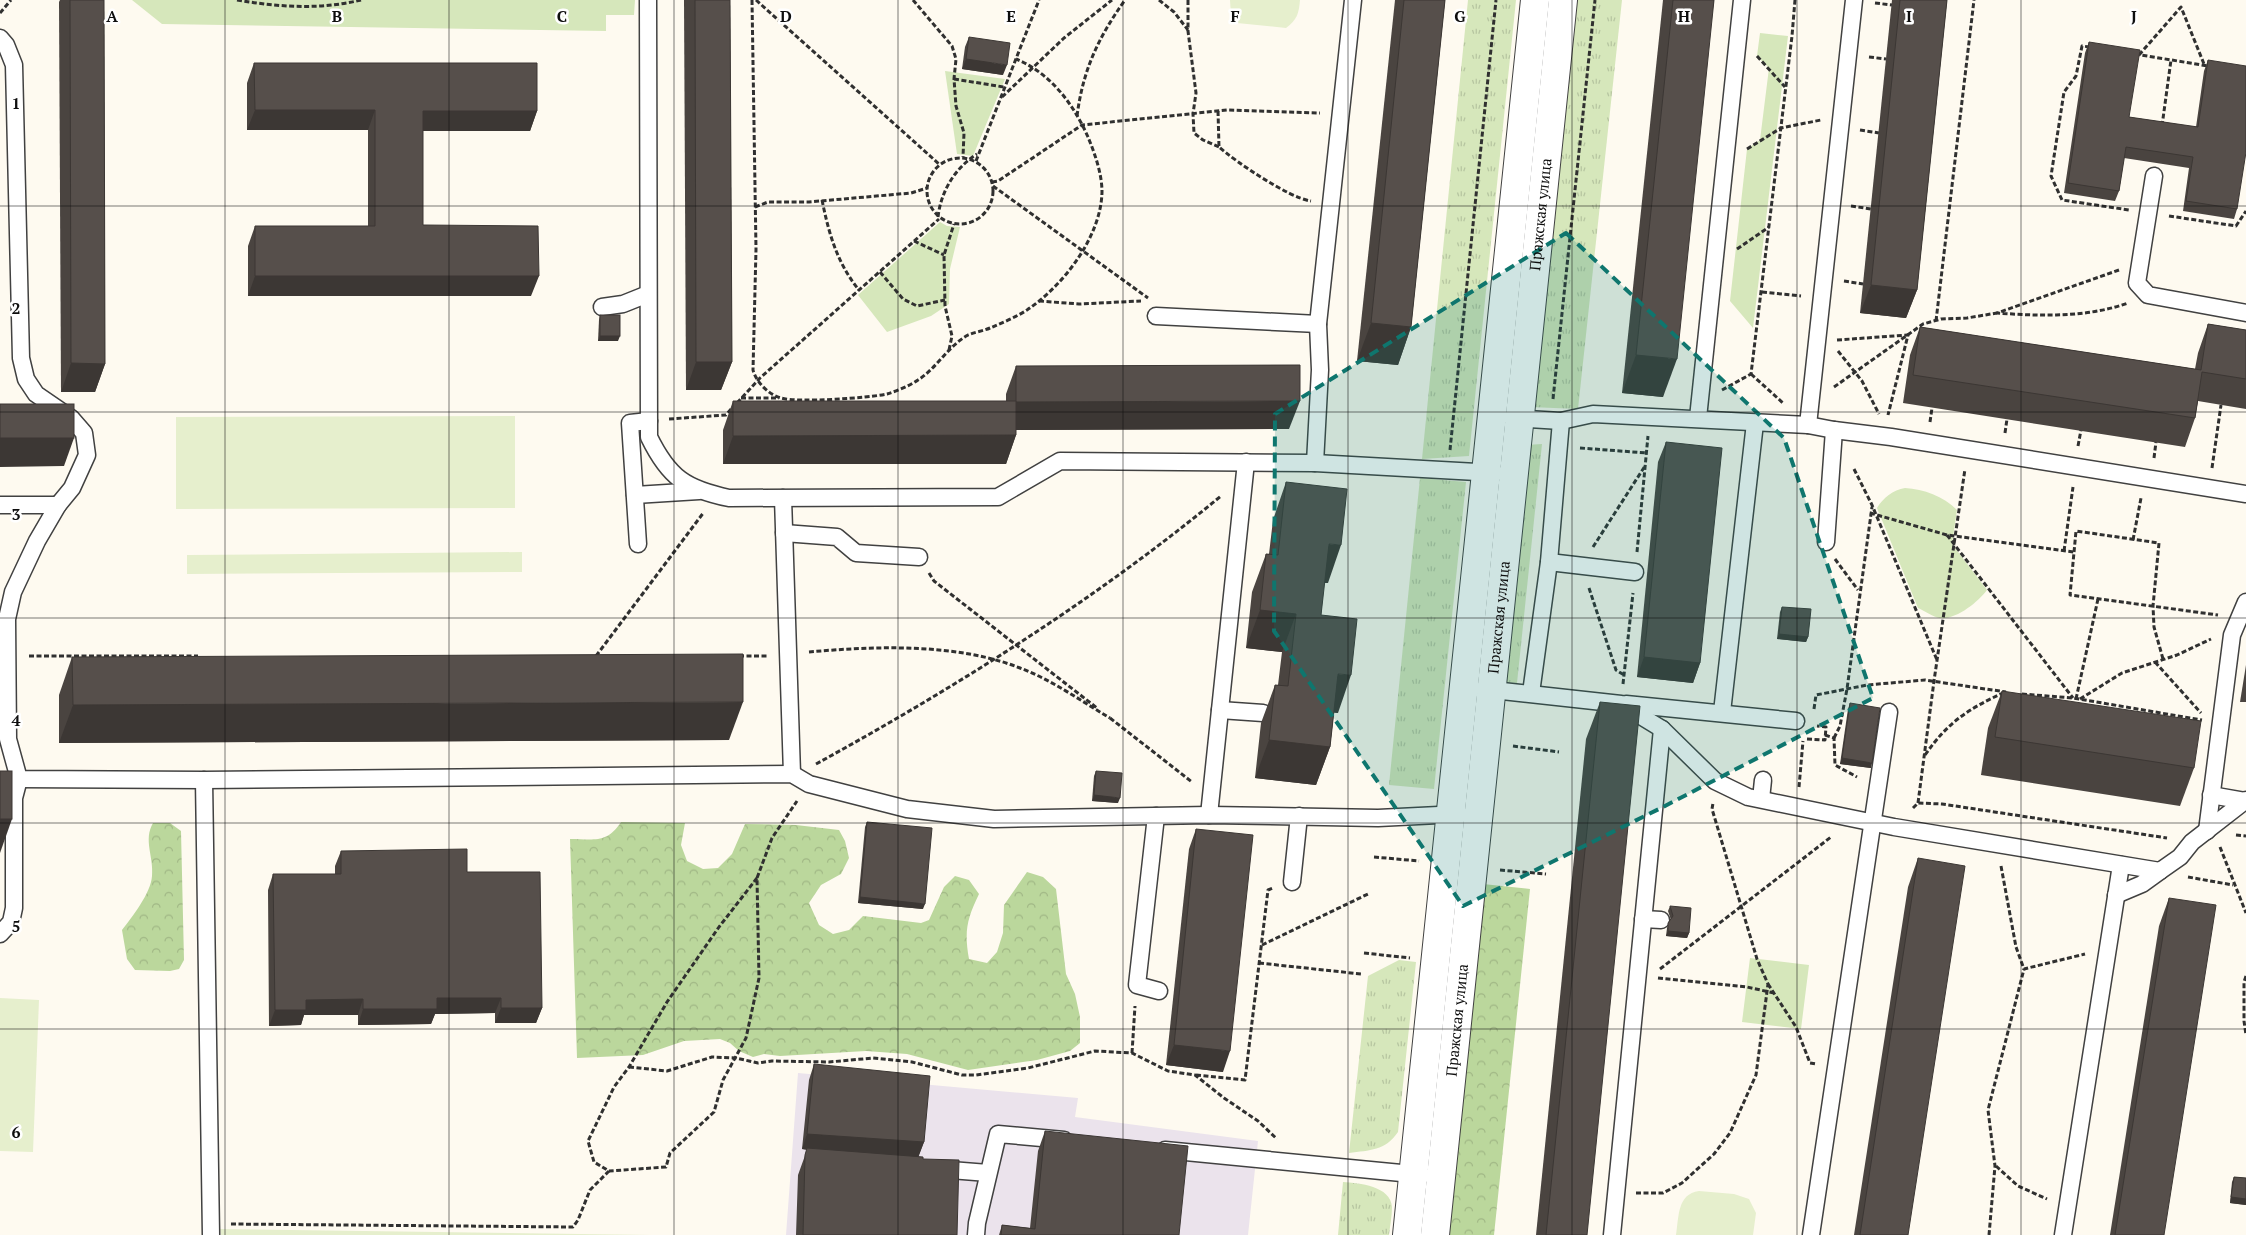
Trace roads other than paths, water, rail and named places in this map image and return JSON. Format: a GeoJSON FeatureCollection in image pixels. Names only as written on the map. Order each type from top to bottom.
{"type":"FeatureCollection","features":[{"type":"Feature","properties":{"kind":"street","name":"Пражская улица"},"geometry":{"type":"LineString","coordinates":[[1435,1235],[1478,816],[1477,688],[1486,472],[1535,0]]}},
{"type":"Feature","properties":{"kind":"street","name":"Пражская улица"},"geometry":{"type":"LineString","coordinates":[[1407,1235],[1450,813],[1477,688],[1514,476],[1563,0]]}},
{"type":"Feature","properties":{"kind":"lane"},"geometry":{"type":"LineString","coordinates":[[648,0],[649,437],[660,460],[679,479],[699,491]]}},
{"type":"Feature","properties":{"kind":"lane"},"geometry":{"type":"LineString","coordinates":[[1314,463],[1320,370],[1318,324],[1353,0]]}},
{"type":"Feature","properties":{"kind":"lane"},"geometry":{"type":"LineString","coordinates":[[1699,410],[1742,0]]}},
{"type":"Feature","properties":{"kind":"lane"},"geometry":{"type":"LineString","coordinates":[[1808,425],[1811,399],[1823,343],[1822,298],[1854,0]]}},
{"type":"Feature","properties":{"kind":"lane"},"geometry":{"type":"LineString","coordinates":[[0,38],[6,45],[14,65],[20,358],[26,379],[36,394],[70,418],[84,433],[87,456],[72,488],[58,505],[37,540],[13,592],[7,620],[4,739],[19,779],[14,798],[14,908],[11,922],[0,934]]}},
{"type":"Feature","properties":{"kind":"lane"},"geometry":{"type":"LineString","coordinates":[[2154,176],[2137,283],[2148,295],[2246,313]]}},
{"type":"Feature","properties":{"kind":"lane"},"geometry":{"type":"LineString","coordinates":[[602,307],[624,304],[648,294]]}},
{"type":"Feature","properties":{"kind":"lane"},"geometry":{"type":"LineString","coordinates":[[1156,316],[1318,324]]}},
{"type":"Feature","properties":{"kind":"lane"},"geometry":{"type":"LineString","coordinates":[[1492,416],[1520,419],[1556,415],[1699,410],[1755,422],[1808,425],[1834,430],[1888,432],[1968,451],[2075,466],[2246,494]]}},
{"type":"Feature","properties":{"kind":"lane"},"geometry":{"type":"LineString","coordinates":[[1531,693],[1549,562],[1558,446],[1556,415]]}},
{"type":"Feature","properties":{"kind":"lane"},"geometry":{"type":"LineString","coordinates":[[638,544],[630,423],[649,421]]}},
{"type":"Feature","properties":{"kind":"lane"},"geometry":{"type":"LineString","coordinates":[[1722,712],[1755,422]]}},
{"type":"Feature","properties":{"kind":"lane"},"geometry":{"type":"LineString","coordinates":[[1826,542],[1834,430]]}},
{"type":"Feature","properties":{"kind":"lane"},"geometry":{"type":"LineString","coordinates":[[635,495],[699,491],[729,498],[998,497],[1060,461],[1314,463],[1486,472],[1514,476]]}},
{"type":"Feature","properties":{"kind":"lane"},"geometry":{"type":"LineString","coordinates":[[1209,815],[1246,462]]}},
{"type":"Feature","properties":{"kind":"lane"},"geometry":{"type":"LineString","coordinates":[[783,498],[792,774]]}},
{"type":"Feature","properties":{"kind":"lane"},"geometry":{"type":"LineString","coordinates":[[0,505],[58,505]]}},
{"type":"Feature","properties":{"kind":"lane"},"geometry":{"type":"LineString","coordinates":[[784,533],[837,537],[856,553],[922,562]]}},
{"type":"Feature","properties":{"kind":"lane"},"geometry":{"type":"LineString","coordinates":[[1549,562],[1635,572]]}},
{"type":"Feature","properties":{"kind":"lane"},"geometry":{"type":"LineString","coordinates":[[2207,831],[2232,635],[2246,602]]}},
{"type":"Feature","properties":{"kind":"lane"},"geometry":{"type":"LineString","coordinates":[[1477,688],[1621,704],[1722,712],[1804,723]]}},
{"type":"Feature","properties":{"kind":"lane"},"geometry":{"type":"LineString","coordinates":[[1621,704],[1662,729],[1715,781],[1736,793],[1761,800],[1894,827],[2160,871]]}},
{"type":"Feature","properties":{"kind":"lane"},"geometry":{"type":"LineString","coordinates":[[1220,710],[1263,713]]}},
{"type":"Feature","properties":{"kind":"lane"},"geometry":{"type":"LineString","coordinates":[[1810,1235],[1837,1067],[1871,821],[1889,712]]}},
{"type":"Feature","properties":{"kind":"lane"},"geometry":{"type":"LineString","coordinates":[[1612,1235],[1643,977],[1643,919],[1662,729]]}},
{"type":"Feature","properties":{"kind":"lane"},"geometry":{"type":"LineString","coordinates":[[19,779],[204,780],[792,774],[809,784],[907,809],[994,819],[1209,815],[1378,818],[1450,813],[1478,816]]}},
{"type":"Feature","properties":{"kind":"lane"},"geometry":{"type":"LineString","coordinates":[[204,780],[211,1229]]}},
{"type":"Feature","properties":{"kind":"lane"},"geometry":{"type":"LineString","coordinates":[[1761,800],[1763,780]]}},
{"type":"Feature","properties":{"kind":"lane"},"geometry":{"type":"LineString","coordinates":[[2211,795],[2246,801]]}},
{"type":"Feature","properties":{"kind":"lane"},"geometry":{"type":"LineString","coordinates":[[2116,895],[2142,884],[2180,857],[2192,842],[2246,801]]}},
{"type":"Feature","properties":{"kind":"lane"},"geometry":{"type":"LineString","coordinates":[[1156,816],[1137,985],[1159,992]]}},
{"type":"Feature","properties":{"kind":"lane"},"geometry":{"type":"LineString","coordinates":[[1292,882],[1299,816]]}},
{"type":"Feature","properties":{"kind":"lane"},"geometry":{"type":"LineString","coordinates":[[2063,1235],[2121,865]]}},
{"type":"Feature","properties":{"kind":"lane"},"geometry":{"type":"LineString","coordinates":[[1643,919],[1661,920]]}},
{"type":"Feature","properties":{"kind":"lane"},"geometry":{"type":"LineString","coordinates":[[976,1235],[998,1134],[1077,1141]]}},
{"type":"Feature","properties":{"kind":"lane"},"geometry":{"type":"LineString","coordinates":[[1146,1148],[1413,1173],[1440,1178]]}},
{"type":"Feature","properties":{"kind":"lane"},"geometry":{"type":"LineString","coordinates":[[920,1168],[988,1173]]}}]}
